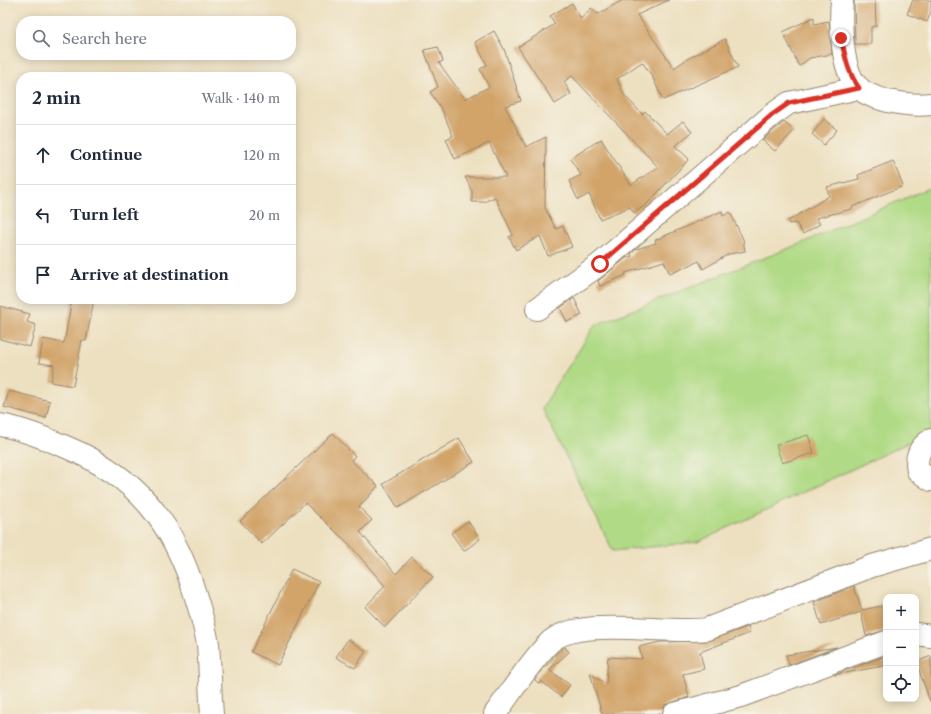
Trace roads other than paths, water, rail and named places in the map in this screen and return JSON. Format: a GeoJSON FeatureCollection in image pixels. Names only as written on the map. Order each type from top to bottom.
{"type":"FeatureCollection","features":[{"type":"Feature","properties":{"kind":"main road"},"geometry":{"type":"LineString","coordinates":[[842,0],[841,38],[846,62],[853,80],[859,88],[872,96],[893,102],[907,105],[931,104]]}},
{"type":"Feature","properties":{"kind":"main road"},"geometry":{"type":"LineString","coordinates":[[537,309],[600,264],[772,115],[789,103],[859,88]]}},
{"type":"Feature","properties":{"kind":"main road"},"geometry":{"type":"LineString","coordinates":[[0,425],[36,434],[87,455],[124,478],[152,507],[172,537],[186,566],[199,606],[208,644],[212,714]]}},
{"type":"Feature","properties":{"kind":"main road"},"geometry":{"type":"LineString","coordinates":[[931,440],[918,454],[916,464],[918,471],[931,480]]}},
{"type":"Feature","properties":{"kind":"main road"},"geometry":{"type":"LineString","coordinates":[[495,714],[549,642],[562,634],[588,628],[681,631],[707,629],[872,566],[931,549]]}},
{"type":"Feature","properties":{"kind":"main road"},"geometry":{"type":"LineString","coordinates":[[919,634],[931,636]]}},
{"type":"Feature","properties":{"kind":"main road"},"geometry":{"type":"LineString","coordinates":[[674,714],[741,696],[883,643]]}}]}
